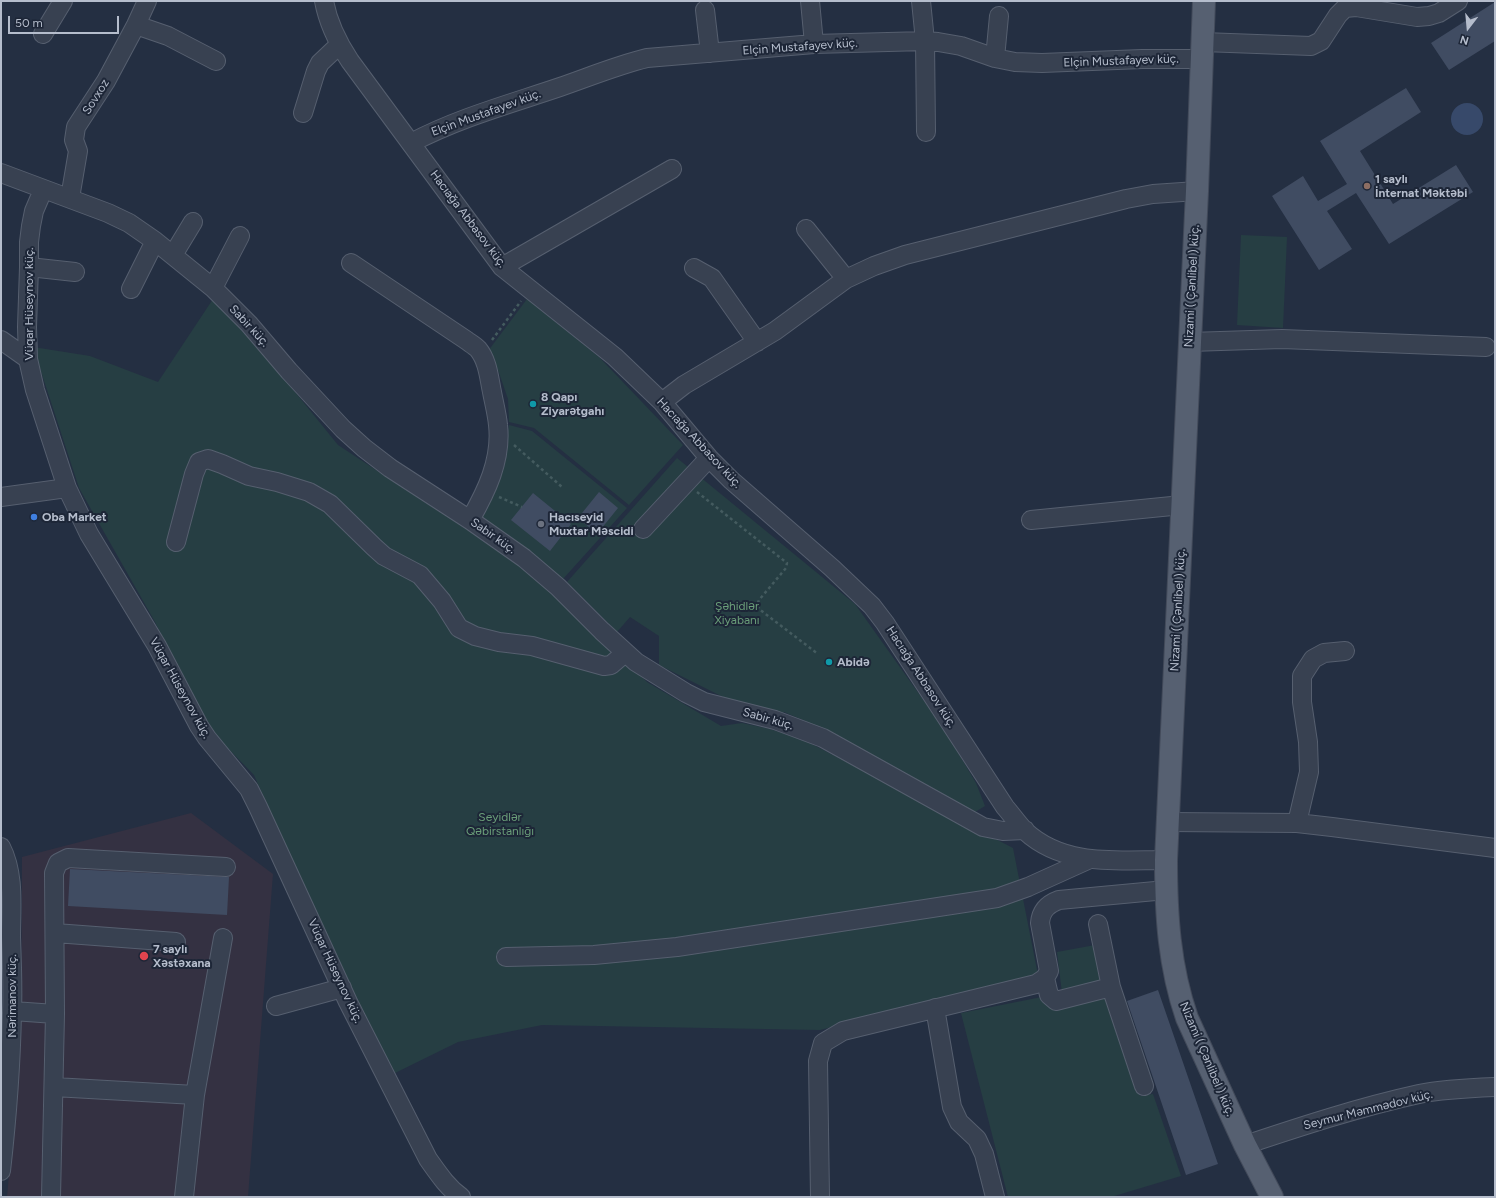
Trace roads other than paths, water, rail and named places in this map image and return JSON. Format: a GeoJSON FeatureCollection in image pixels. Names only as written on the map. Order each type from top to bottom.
{"type":"FeatureCollection","features":[{"type":"Feature","properties":{"kind":"main road","name":"Nizami ( Çənlibel ) küç."},"geometry":{"type":"LineString","coordinates":[[1204,1],[1197,191],[1166,860],[1168,934],[1180,997],[1197,1041],[1245,1145],[1272,1197]]}},
{"type":"Feature","properties":{"kind":"street"},"geometry":{"type":"LineString","coordinates":[[44,34],[63,1]]}},
{"type":"Feature","properties":{"kind":"street","name":"Sovxoz"},"geometry":{"type":"LineString","coordinates":[[70,198],[78,151],[74,140],[76,127],[106,81],[147,1]]}},
{"type":"Feature","properties":{"kind":"street","name":"Hacıağa Abbasov küç."},"geometry":{"type":"LineString","coordinates":[[324,1],[331,26],[339,45],[502,267],[615,357],[662,402],[709,458],[731,480],[832,568],[872,606],[886,623],[1005,807],[1025,830],[1040,842],[1060,853],[1090,859],[1166,860]]}},
{"type":"Feature","properties":{"kind":"street"},"geometry":{"type":"LineString","coordinates":[[810,1],[814,44]]}},
{"type":"Feature","properties":{"kind":"street"},"geometry":{"type":"LineString","coordinates":[[921,1],[925,42],[926,132]]}},
{"type":"Feature","properties":{"kind":"street","name":"Elçin Mustafayev küç."},"geometry":{"type":"LineString","coordinates":[[411,143],[435,130],[465,119],[631,62],[647,58],[814,44],[938,42],[961,46],[995,58],[1015,62],[1042,63],[1142,60],[1202,50],[1311,46],[1321,41],[1338,15],[1345,8],[1356,7],[1417,17],[1439,13],[1458,1]]}},
{"type":"Feature","properties":{"kind":"street"},"geometry":{"type":"LineString","coordinates":[[705,10],[710,53]]}},
{"type":"Feature","properties":{"kind":"street"},"geometry":{"type":"LineString","coordinates":[[995,58],[999,16]]}},
{"type":"Feature","properties":{"kind":"street"},"geometry":{"type":"LineString","coordinates":[[136,25],[168,36],[216,61]]}},
{"type":"Feature","properties":{"kind":"street"},"geometry":{"type":"LineString","coordinates":[[303,113],[316,71],[320,63],[339,45]]}},
{"type":"Feature","properties":{"kind":"street"},"geometry":{"type":"LineString","coordinates":[[502,267],[672,169]]}},
{"type":"Feature","properties":{"kind":"street","name":"Sabir küç."},"geometry":{"type":"LineString","coordinates":[[1,174],[43,190],[70,198],[129,223],[155,241],[213,288],[249,324],[289,371],[343,429],[364,448],[419,488],[470,520],[524,558],[548,578],[636,662],[686,693],[704,702],[775,720],[823,738],[983,827],[1002,831],[1025,830]]}},
{"type":"Feature","properties":{"kind":"street","name":"Vüqar Hüseynov küç."},"geometry":{"type":"LineString","coordinates":[[43,190],[34,211],[30,226],[27,327],[28,359],[35,390],[67,488],[89,534],[158,646],[199,726],[249,789],[342,988],[428,1159],[442,1180],[461,1197]]}},
{"type":"Feature","properties":{"kind":"street"},"geometry":{"type":"LineString","coordinates":[[662,402],[684,385],[775,331],[846,279],[874,266],[905,254],[1126,199],[1153,194],[1197,191]]}},
{"type":"Feature","properties":{"kind":"street"},"geometry":{"type":"LineString","coordinates":[[173,255],[193,222]]}},
{"type":"Feature","properties":{"kind":"street"},"geometry":{"type":"LineString","coordinates":[[806,229],[846,279]]}},
{"type":"Feature","properties":{"kind":"street"},"geometry":{"type":"LineString","coordinates":[[213,288],[240,236]]}},
{"type":"Feature","properties":{"kind":"street"},"geometry":{"type":"LineString","coordinates":[[131,289],[155,241]]}},
{"type":"Feature","properties":{"kind":"street"},"geometry":{"type":"LineString","coordinates":[[351,263],[466,340],[478,350],[488,370],[498,425],[497,452],[486,491],[470,520]]}},
{"type":"Feature","properties":{"kind":"street"},"geometry":{"type":"LineString","coordinates":[[29,267],[75,272]]}},
{"type":"Feature","properties":{"kind":"street"},"geometry":{"type":"LineString","coordinates":[[694,268],[712,278],[757,342]]}},
{"type":"Feature","properties":{"kind":"street"},"geometry":{"type":"LineString","coordinates":[[1190,342],[1282,339],[1486,347]]}},
{"type":"Feature","properties":{"kind":"street"},"geometry":{"type":"LineString","coordinates":[[1,340],[28,359]]}},
{"type":"Feature","properties":{"kind":"street"},"geometry":{"type":"LineString","coordinates":[[644,530],[709,458]]}},
{"type":"Feature","properties":{"kind":"street"},"geometry":{"type":"LineString","coordinates":[[176,542],[194,474],[199,462],[208,459],[248,476],[277,482],[309,492],[330,504],[384,556],[420,575],[442,601],[459,628],[475,636],[499,642],[532,646],[604,666],[611,665],[625,653]]}},
{"type":"Feature","properties":{"kind":"street"},"geometry":{"type":"LineString","coordinates":[[1,497],[67,488]]}},
{"type":"Feature","properties":{"kind":"street"},"geometry":{"type":"LineString","coordinates":[[1031,520],[1182,505]]}},
{"type":"Feature","properties":{"kind":"street"},"geometry":{"type":"LineString","coordinates":[[1297,823],[1309,772],[1308,742],[1302,702],[1302,676],[1313,659],[1324,653],[1345,651]]}},
{"type":"Feature","properties":{"kind":"street"},"geometry":{"type":"LineString","coordinates":[[1168,822],[1297,823],[1495,848]]}},
{"type":"Feature","properties":{"kind":"street","name":"Nərimanov küç."},"geometry":{"type":"LineString","coordinates":[[1,847],[9,871],[11,891],[12,1011],[8,1111],[1,1171]]}},
{"type":"Feature","properties":{"kind":"street"},"geometry":{"type":"LineString","coordinates":[[51,1197],[55,1014],[54,873],[58,863],[68,858],[226,867]]}},
{"type":"Feature","properties":{"kind":"street"},"geometry":{"type":"LineString","coordinates":[[506,957],[594,955],[678,947],[997,898],[1028,887],[1090,859]]}},
{"type":"Feature","properties":{"kind":"street"},"geometry":{"type":"LineString","coordinates":[[820,1197],[818,1061],[823,1044],[843,1031],[1036,984],[1045,978],[1048,971],[1040,923],[1044,910],[1051,903],[1059,900],[1166,890]]}},
{"type":"Feature","properties":{"kind":"street"},"geometry":{"type":"LineString","coordinates":[[1098,924],[1111,987],[1144,1086]]}},
{"type":"Feature","properties":{"kind":"street"},"geometry":{"type":"LineString","coordinates":[[54,933],[176,942]]}},
{"type":"Feature","properties":{"kind":"street"},"geometry":{"type":"LineString","coordinates":[[184,1197],[195,1095],[223,938]]}},
{"type":"Feature","properties":{"kind":"street"},"geometry":{"type":"LineString","coordinates":[[1045,978],[1049,995],[1056,1001],[1111,987]]}},
{"type":"Feature","properties":{"kind":"street"},"geometry":{"type":"LineString","coordinates":[[276,1006],[342,988]]}},
{"type":"Feature","properties":{"kind":"street"},"geometry":{"type":"LineString","coordinates":[[935,1008],[952,1107],[959,1122],[977,1139],[984,1154],[995,1197]]}},
{"type":"Feature","properties":{"kind":"street"},"geometry":{"type":"LineString","coordinates":[[12,1011],[55,1014]]}},
{"type":"Feature","properties":{"kind":"street"},"geometry":{"type":"LineString","coordinates":[[54,1087],[195,1095]]}},
{"type":"Feature","properties":{"kind":"street","name":"Seymur Məmmədov küç."},"geometry":{"type":"LineString","coordinates":[[1245,1145],[1332,1116],[1420,1094],[1458,1089],[1495,1087]]}},
{"type":"Feature","properties":{"kind":"water"},"geometry":{"type":"Polygon","coordinates":[[[1464,103],[1470,103],[1479,107],[1483,119],[1479,131],[1470,135],[1464,135],[1455,131],[1451,122],[1451,116],[1455,107],[1464,103]]]}},
{"type":"Feature","properties":{"kind":"place","name":"1 saylı İnternat Məktəbi"},"geometry":{"type":"Point","coordinates":[1367,186]}},
{"type":"Feature","properties":{"kind":"place","name":"8 Qapı Ziyarətgahı"},"geometry":{"type":"Point","coordinates":[533,404]}},
{"type":"Feature","properties":{"kind":"place","name":"Oba Market"},"geometry":{"type":"Point","coordinates":[34,517]}},
{"type":"Feature","properties":{"kind":"place","name":"Hacıseyid Muxtar Məscidi"},"geometry":{"type":"Point","coordinates":[541,524]}},
{"type":"Feature","properties":{"kind":"place","name":"Abidə"},"geometry":{"type":"Point","coordinates":[829,662]}},
{"type":"Feature","properties":{"kind":"place","name":"7 saylı Xəstəxana"},"geometry":{"type":"Point","coordinates":[144,956]}},
{"type":"Feature","properties":{"kind":"park label","name":"Şəhidlər Xiyabanı"},"geometry":{"type":"Point","coordinates":[737,613]}},
{"type":"Feature","properties":{"kind":"park label","name":"Seyidlər Qəbirstanlığı"},"geometry":{"type":"Point","coordinates":[500,824]}}]}
